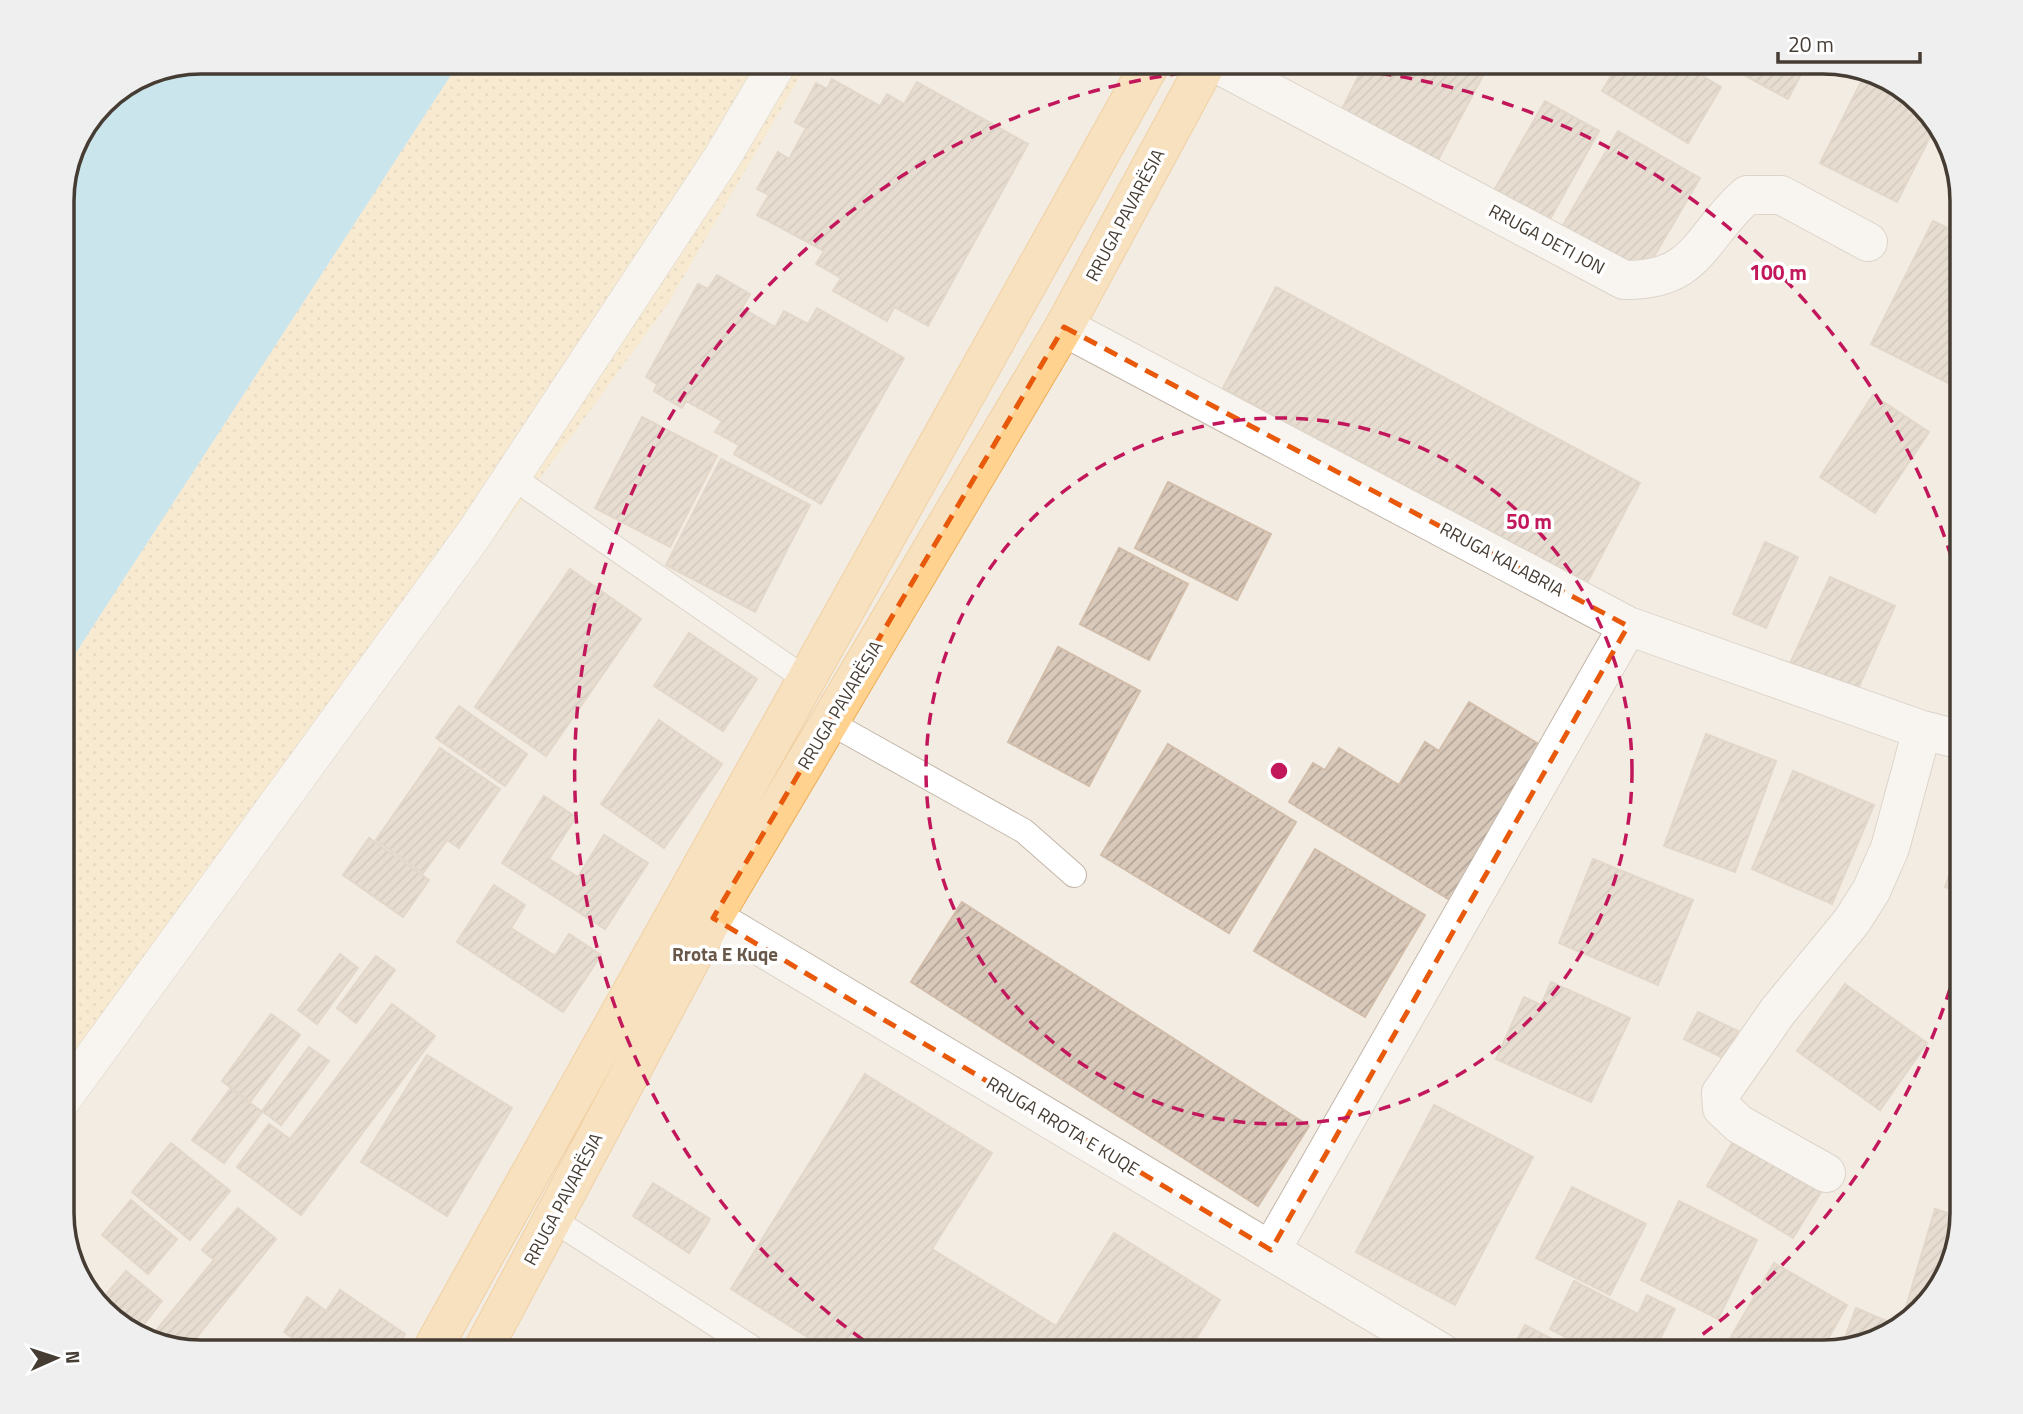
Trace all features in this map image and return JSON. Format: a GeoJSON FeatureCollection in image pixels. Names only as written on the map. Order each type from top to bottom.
{"type":"FeatureCollection","features":[{"type":"Feature","properties":{"kind":"main road","name":"RRUGA PAVARËSIA"},"geometry":{"type":"LineString","coordinates":[[488,1340],[552,1219],[807,680],[1145,74]]}},
{"type":"Feature","properties":{"kind":"main road","name":"RRUGA PAVARËSIA"},"geometry":{"type":"LineString","coordinates":[[438,1340],[699,908],[829,722],[1064,327],[1203,74]]}},
{"type":"Feature","properties":{"kind":"street"},"geometry":{"type":"LineString","coordinates":[[74,1084],[474,534],[723,156],[771,74]]}},
{"type":"Feature","properties":{"kind":"street","name":"RRUGA DETI JON"},"geometry":{"type":"LineString","coordinates":[[1235,74],[1624,280],[1651,281],[1685,267],[1732,207],[1747,195],[1781,195],[1868,242]]}},
{"type":"Feature","properties":{"kind":"street","name":"RRUGA KALABRIA"},"geometry":{"type":"LineString","coordinates":[[1064,327],[1628,626],[1922,730],[1950,737]]}},
{"type":"Feature","properties":{"kind":"street"},"geometry":{"type":"LineString","coordinates":[[1271,1250],[1628,626]]}},
{"type":"Feature","properties":{"kind":"street"},"geometry":{"type":"LineString","coordinates":[[1826,1173],[1739,1124],[1722,1108],[1721,1093],[1778,1011],[1852,921],[1871,891],[1890,848],[1922,730]]}},
{"type":"Feature","properties":{"kind":"street","name":"RRUGA RROTA E KUQE"},"geometry":{"type":"LineString","coordinates":[[699,908],[1420,1340]]}},
{"type":"Feature","properties":{"kind":"lane"},"geometry":{"type":"LineString","coordinates":[[512,477],[807,680]]}},
{"type":"Feature","properties":{"kind":"lane"},"geometry":{"type":"LineString","coordinates":[[829,722],[1024,831],[1074,874]]}},
{"type":"Feature","properties":{"kind":"lane"},"geometry":{"type":"LineString","coordinates":[[552,1219],[740,1340]]}},
{"type":"Feature","properties":{"kind":"highlighted area"},"geometry":{"type":"Polygon","coordinates":[[[1064,327],[1628,626],[1271,1250],[713,918],[1064,327]]]}},
{"type":"Feature","properties":{"kind":"sand"},"geometry":{"type":"Polygon","coordinates":[[[452,74],[801,74],[667,305],[565,445],[74,1088],[74,656],[452,74]]]}},
{"type":"Feature","properties":{"kind":"water"},"geometry":{"type":"Polygon","coordinates":[[[452,74],[74,656],[74,192],[78,167],[90,137],[117,105],[137,90],[159,80],[184,75],[452,74]]]}},
{"type":"Feature","properties":{"kind":"building"},"geometry":{"type":"Polygon","coordinates":[[[1360,74],[1484,74],[1438,160],[1342,109],[1360,74]]]}},
{"type":"Feature","properties":{"kind":"building"},"geometry":{"type":"Polygon","coordinates":[[[1612,74],[1700,74],[1721,87],[1688,143],[1602,91],[1612,74]]]}},
{"type":"Feature","properties":{"kind":"building"},"geometry":{"type":"Polygon","coordinates":[[[1742,74],[1801,74],[1788,99],[1742,74]]]}},
{"type":"Feature","properties":{"kind":"building"},"geometry":{"type":"Polygon","coordinates":[[[832,79],[880,106],[887,94],[904,104],[917,82],[1028,144],[928,326],[894,307],[887,321],[833,291],[841,278],[816,264],[824,251],[757,215],[769,195],[757,189],[778,152],[789,159],[806,128],[795,122],[816,83],[827,89],[832,79]]]}},
{"type":"Feature","properties":{"kind":"building"},"geometry":{"type":"Polygon","coordinates":[[[1862,80],[1906,105],[1931,135],[1897,202],[1820,163],[1862,80]]]}},
{"type":"Feature","properties":{"kind":"building"},"geometry":{"type":"Polygon","coordinates":[[[1545,101],[1599,131],[1548,223],[1493,192],[1545,101]]]}},
{"type":"Feature","properties":{"kind":"building"},"geometry":{"type":"Polygon","coordinates":[[[1618,131],[1700,178],[1643,275],[1562,227],[1618,131]]]}},
{"type":"Feature","properties":{"kind":"building"},"geometry":{"type":"Polygon","coordinates":[[[1933,221],[1950,229],[1950,384],[1871,344],[1933,221]]]}},
{"type":"Feature","properties":{"kind":"building"},"geometry":{"type":"Polygon","coordinates":[[[717,275],[750,294],[742,308],[775,327],[784,311],[808,324],[817,308],[904,358],[821,504],[734,454],[739,445],[715,432],[722,421],[686,401],[682,408],[654,391],[657,384],[646,377],[698,284],[708,289],[717,275]]]}},
{"type":"Feature","properties":{"kind":"building"},"geometry":{"type":"Polygon","coordinates":[[[1276,287],[1640,483],[1587,583],[1223,388],[1276,287]]]}},
{"type":"Feature","properties":{"kind":"building"},"geometry":{"type":"Polygon","coordinates":[[[1873,395],[1929,432],[1875,513],[1820,477],[1873,395]]]}},
{"type":"Feature","properties":{"kind":"building"},"geometry":{"type":"Polygon","coordinates":[[[642,417],[717,456],[670,547],[595,508],[642,417]]]}},
{"type":"Feature","properties":{"kind":"building"},"geometry":{"type":"Polygon","coordinates":[[[721,459],[810,505],[755,612],[666,565],[721,459]]]}},
{"type":"Feature","properties":{"kind":"building"},"geometry":{"type":"Polygon","coordinates":[[[1168,482],[1271,534],[1237,600],[1135,548],[1168,482]]]}},
{"type":"Feature","properties":{"kind":"building"},"geometry":{"type":"Polygon","coordinates":[[[1765,542],[1798,557],[1766,628],[1733,614],[1765,542]]]}},
{"type":"Feature","properties":{"kind":"building"},"geometry":{"type":"Polygon","coordinates":[[[1119,548],[1188,584],[1149,660],[1080,624],[1119,548]]]}},
{"type":"Feature","properties":{"kind":"building"},"geometry":{"type":"Polygon","coordinates":[[[570,569],[641,619],[546,756],[475,707],[570,569]]]}},
{"type":"Feature","properties":{"kind":"building"},"geometry":{"type":"Polygon","coordinates":[[[1830,577],[1895,606],[1853,700],[1787,670],[1830,577]]]}},
{"type":"Feature","properties":{"kind":"building"},"geometry":{"type":"Polygon","coordinates":[[[689,633],[757,679],[723,731],[654,686],[689,633]]]}},
{"type":"Feature","properties":{"kind":"building"},"geometry":{"type":"Polygon","coordinates":[[[1058,647],[1140,691],[1089,786],[1008,742],[1058,647]]]}},
{"type":"Feature","properties":{"kind":"building"},"geometry":{"type":"Polygon","coordinates":[[[1469,702],[1547,749],[1455,903],[1289,802],[1313,763],[1325,770],[1339,748],[1399,785],[1425,742],[1439,751],[1469,702]]]}},
{"type":"Feature","properties":{"kind":"building"},"geometry":{"type":"Polygon","coordinates":[[[459,706],[527,754],[505,786],[436,738],[459,706]]]}},
{"type":"Feature","properties":{"kind":"building"},"geometry":{"type":"Polygon","coordinates":[[[659,720],[722,764],[664,848],[601,804],[659,720]]]}},
{"type":"Feature","properties":{"kind":"building"},"geometry":{"type":"Polygon","coordinates":[[[1706,734],[1776,761],[1735,872],[1664,846],[1706,734]]]}},
{"type":"Feature","properties":{"kind":"building"},"geometry":{"type":"Polygon","coordinates":[[[1168,744],[1296,822],[1229,933],[1101,855],[1168,744]]]}},
{"type":"Feature","properties":{"kind":"building"},"geometry":{"type":"Polygon","coordinates":[[[440,748],[500,789],[459,848],[447,840],[423,873],[376,840],[440,748]]]}},
{"type":"Feature","properties":{"kind":"building"},"geometry":{"type":"Polygon","coordinates":[[[1793,771],[1874,805],[1832,904],[1752,869],[1793,771]]]}},
{"type":"Feature","properties":{"kind":"building"},"geometry":{"type":"Polygon","coordinates":[[[544,796],[576,817],[549,859],[578,877],[604,835],[648,863],[605,929],[502,863],[544,796]]]}},
{"type":"Feature","properties":{"kind":"building"},"geometry":{"type":"Polygon","coordinates":[[[369,838],[429,880],[403,917],[343,875],[369,838]]]}},
{"type":"Feature","properties":{"kind":"building"},"geometry":{"type":"Polygon","coordinates":[[[1315,849],[1425,915],[1365,1017],[1254,951],[1315,849]]]}},
{"type":"Feature","properties":{"kind":"building"},"geometry":{"type":"Polygon","coordinates":[[[1593,859],[1693,900],[1658,985],[1559,943],[1593,859]]]}},
{"type":"Feature","properties":{"kind":"building"},"geometry":{"type":"Polygon","coordinates":[[[1950,873],[1950,888],[1945,887],[1950,873]]]}},
{"type":"Feature","properties":{"kind":"building"},"geometry":{"type":"Polygon","coordinates":[[[494,885],[525,905],[511,928],[555,956],[569,934],[601,955],[563,1012],[457,942],[494,885]]]}},
{"type":"Feature","properties":{"kind":"building"},"geometry":{"type":"Polygon","coordinates":[[[962,902],[1309,1126],[1258,1206],[911,982],[962,902]]]}},
{"type":"Feature","properties":{"kind":"building"},"geometry":{"type":"Polygon","coordinates":[[[340,954],[358,968],[317,1024],[298,1010],[340,954]]]}},
{"type":"Feature","properties":{"kind":"building"},"geometry":{"type":"Polygon","coordinates":[[[376,956],[395,970],[356,1023],[337,1008],[376,956]]]}},
{"type":"Feature","properties":{"kind":"building"},"geometry":{"type":"Polygon","coordinates":[[[1551,982],[1630,1018],[1591,1102],[1496,1059],[1524,997],[1541,1005],[1551,982]]]}},
{"type":"Feature","properties":{"kind":"building"},"geometry":{"type":"Polygon","coordinates":[[[1845,984],[1927,1043],[1880,1110],[1797,1051],[1845,984]]]}},
{"type":"Feature","properties":{"kind":"building"},"geometry":{"type":"Polygon","coordinates":[[[392,1004],[435,1036],[301,1215],[237,1167],[269,1124],[290,1139],[392,1004]]]}},
{"type":"Feature","properties":{"kind":"building"},"geometry":{"type":"Polygon","coordinates":[[[1698,1012],[1738,1031],[1725,1059],[1684,1039],[1698,1012]]]}},
{"type":"Feature","properties":{"kind":"building"},"geometry":{"type":"Polygon","coordinates":[[[271,1014],[300,1035],[250,1102],[222,1081],[271,1014]]]}},
{"type":"Feature","properties":{"kind":"building"},"geometry":{"type":"Polygon","coordinates":[[[309,1047],[329,1061],[281,1125],[262,1111],[309,1047]]]}},
{"type":"Feature","properties":{"kind":"building"},"geometry":{"type":"Polygon","coordinates":[[[427,1055],[512,1108],[447,1216],[361,1162],[427,1055]]]}},
{"type":"Feature","properties":{"kind":"building"},"geometry":{"type":"Polygon","coordinates":[[[865,1074],[992,1153],[932,1249],[1056,1326],[1114,1233],[1220,1300],[1195,1340],[812,1340],[731,1289],[865,1074]]]}},
{"type":"Feature","properties":{"kind":"building"},"geometry":{"type":"Polygon","coordinates":[[[231,1088],[262,1112],[224,1163],[192,1140],[231,1088]]]}},
{"type":"Feature","properties":{"kind":"building"},"geometry":{"type":"Polygon","coordinates":[[[1434,1105],[1533,1157],[1455,1305],[1356,1252],[1434,1105]]]}},
{"type":"Feature","properties":{"kind":"building"},"geometry":{"type":"Polygon","coordinates":[[[1737,1135],[1823,1189],[1793,1238],[1707,1186],[1737,1135]]]}},
{"type":"Feature","properties":{"kind":"building"},"geometry":{"type":"Polygon","coordinates":[[[171,1143],[230,1191],[190,1240],[132,1192],[171,1143]]]}},
{"type":"Feature","properties":{"kind":"building"},"geometry":{"type":"Polygon","coordinates":[[[653,1183],[710,1219],[689,1253],[633,1216],[653,1183]]]}},
{"type":"Feature","properties":{"kind":"building"},"geometry":{"type":"Polygon","coordinates":[[[1572,1187],[1646,1224],[1610,1295],[1536,1258],[1572,1187]]]}},
{"type":"Feature","properties":{"kind":"building"},"geometry":{"type":"Polygon","coordinates":[[[131,1200],[177,1239],[148,1274],[102,1235],[131,1200]]]}},
{"type":"Feature","properties":{"kind":"building"},"geometry":{"type":"Polygon","coordinates":[[[1679,1201],[1757,1240],[1718,1319],[1641,1280],[1679,1201]]]}},
{"type":"Feature","properties":{"kind":"building"},"geometry":{"type":"Polygon","coordinates":[[[238,1208],[276,1239],[195,1340],[155,1332],[214,1260],[202,1250],[238,1208]]]}},
{"type":"Feature","properties":{"kind":"building"},"geometry":{"type":"Polygon","coordinates":[[[1935,1209],[1950,1214],[1943,1255],[1928,1284],[1905,1310],[1935,1209]]]}},
{"type":"Feature","properties":{"kind":"building"},"geometry":{"type":"Polygon","coordinates":[[[1774,1263],[1847,1305],[1827,1340],[1736,1340],[1731,1337],[1774,1263]]]}},
{"type":"Feature","properties":{"kind":"building"},"geometry":{"type":"Polygon","coordinates":[[[126,1271],[162,1301],[142,1326],[123,1314],[105,1296],[126,1271]]]}},
{"type":"Feature","properties":{"kind":"building"},"geometry":{"type":"Polygon","coordinates":[[[1574,1281],[1638,1314],[1647,1295],[1675,1309],[1660,1340],[1571,1340],[1550,1329],[1574,1281]]]}},
{"type":"Feature","properties":{"kind":"building"},"geometry":{"type":"Polygon","coordinates":[[[340,1290],[405,1334],[401,1340],[296,1340],[284,1332],[307,1297],[326,1311],[340,1290]]]}},
{"type":"Feature","properties":{"kind":"building"},"geometry":{"type":"Polygon","coordinates":[[[1856,1308],[1888,1322],[1864,1334],[1845,1338],[1856,1308]]]}},
{"type":"Feature","properties":{"kind":"building"},"geometry":{"type":"Polygon","coordinates":[[[1525,1325],[1554,1340],[1517,1340],[1525,1325]]]}},
{"type":"Feature","properties":{"kind":"district","name":"Rrota E Kuqe"},"geometry":{"type":"Point","coordinates":[725,953]}}]}
